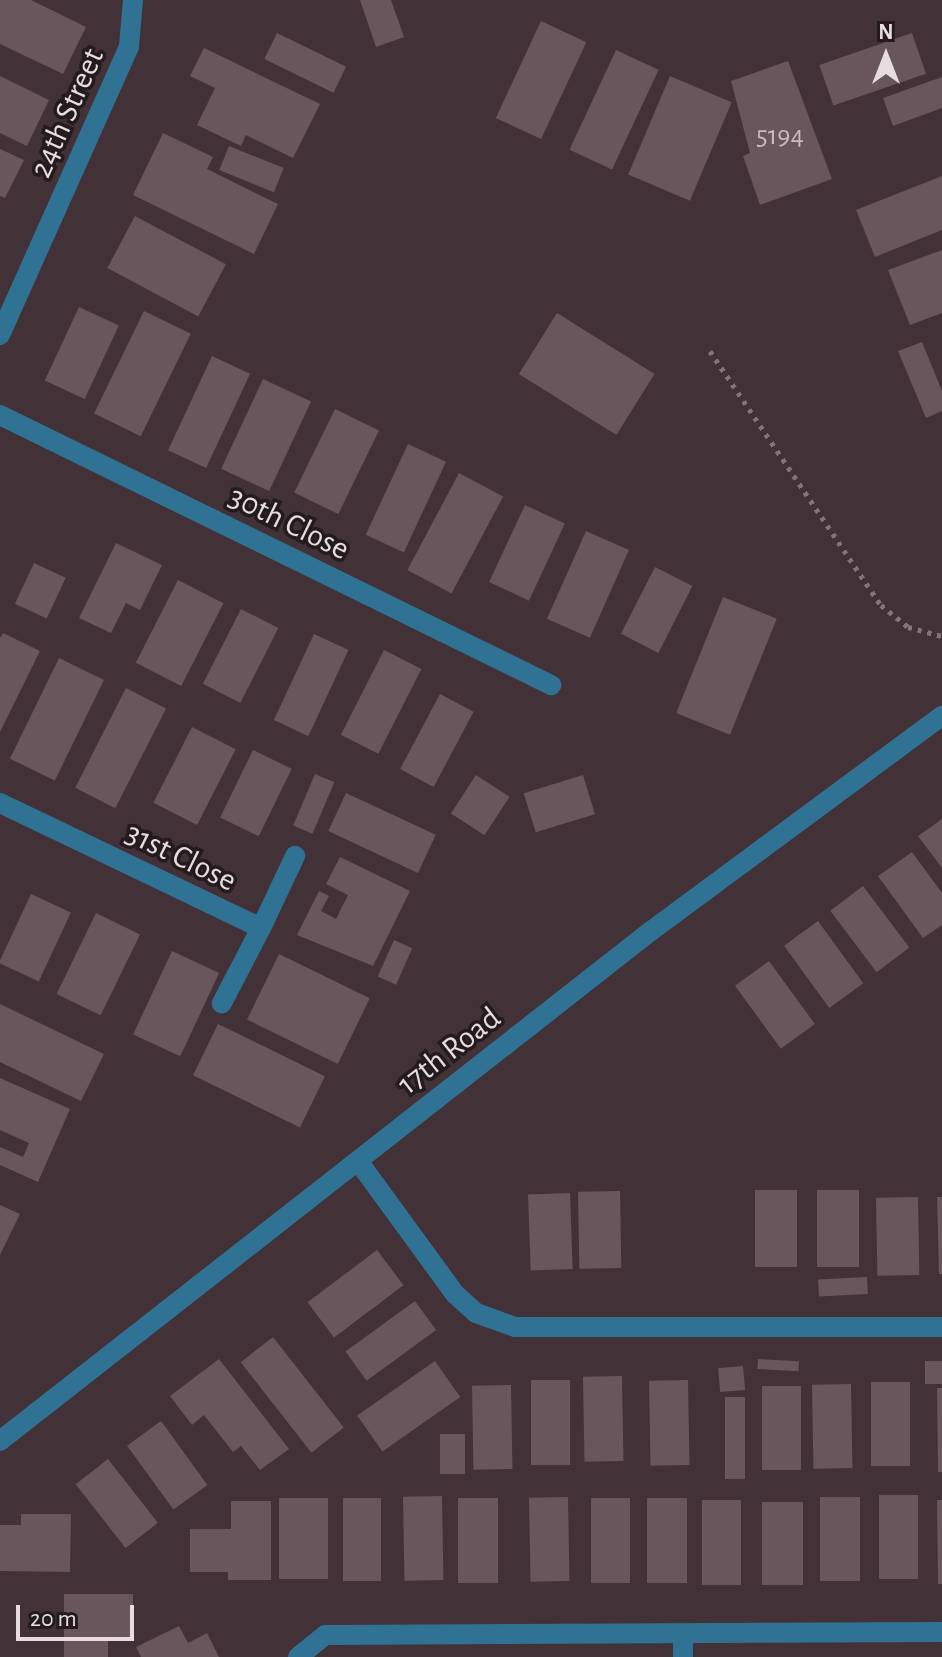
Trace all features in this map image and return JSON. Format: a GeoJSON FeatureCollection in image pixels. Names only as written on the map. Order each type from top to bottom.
{"type":"FeatureCollection","features":[{"type":"Feature","properties":{"kind":"street","name":"24th Street"},"geometry":{"type":"LineString","coordinates":[[0,335],[129,46],[133,0]]}},
{"type":"Feature","properties":{"kind":"street","name":"30th Close"},"geometry":{"type":"LineString","coordinates":[[0,415],[551,685]]}},
{"type":"Feature","properties":{"kind":"street","name":"17th Road"},"geometry":{"type":"LineString","coordinates":[[0,1441],[651,931],[942,716]]}},
{"type":"Feature","properties":{"kind":"street","name":"31st Close"},"geometry":{"type":"LineString","coordinates":[[0,803],[261,928],[222,1003]]}},
{"type":"Feature","properties":{"kind":"street"},"geometry":{"type":"LineString","coordinates":[[261,928],[295,856]]}},
{"type":"Feature","properties":{"kind":"street"},"geometry":{"type":"LineString","coordinates":[[358,1161],[455,1294],[476,1313],[515,1327],[942,1327]]}},
{"type":"Feature","properties":{"kind":"street"},"geometry":{"type":"LineString","coordinates":[[298,1657],[303,1648],[325,1635],[942,1632]]}},
{"type":"Feature","properties":{"kind":"street"},"geometry":{"type":"LineString","coordinates":[[683,1634],[683,1657]]}},
{"type":"Feature","properties":{"kind":"path"},"geometry":{"type":"LineString","coordinates":[[710,351],[881,605],[908,627],[942,636]]}},
{"type":"Feature","properties":{"kind":"building"},"geometry":{"type":"Polygon","coordinates":[[[0,0],[31,0],[86,27],[63,74],[0,44],[0,0]]]}},
{"type":"Feature","properties":{"kind":"building"},"geometry":{"type":"Polygon","coordinates":[[[360,0],[391,0],[404,37],[376,47],[360,0]]]}},
{"type":"Feature","properties":{"kind":"building"},"geometry":{"type":"Polygon","coordinates":[[[541,21],[586,42],[541,139],[496,118],[541,21]]]}},
{"type":"Feature","properties":{"kind":"building"},"geometry":{"type":"Polygon","coordinates":[[[277,33],[346,67],[333,93],[264,59],[277,33]]]}},
{"type":"Feature","properties":{"kind":"building"},"geometry":{"type":"Polygon","coordinates":[[[912,33],[926,74],[833,106],[819,65],[912,33]]]}},
{"type":"Feature","properties":{"kind":"building"},"geometry":{"type":"Polygon","coordinates":[[[204,48],[320,104],[293,158],[246,135],[241,146],[197,125],[215,88],[190,76],[204,48]]]}},
{"type":"Feature","properties":{"kind":"building"},"geometry":{"type":"Polygon","coordinates":[[[616,50],[659,70],[612,170],[570,150],[616,50]]]}},
{"type":"Feature","properties":{"kind":"building"},"geometry":{"type":"Polygon","coordinates":[[[788,61],[832,179],[760,205],[743,156],[750,153],[731,81],[788,61]]]}},
{"type":"Feature","properties":{"kind":"building"},"geometry":{"type":"Polygon","coordinates":[[[0,76],[49,100],[27,146],[0,133],[0,76]]]}},
{"type":"Feature","properties":{"kind":"building"},"geometry":{"type":"Polygon","coordinates":[[[670,76],[732,102],[690,201],[628,174],[670,76]]]}},
{"type":"Feature","properties":{"kind":"building"},"geometry":{"type":"Polygon","coordinates":[[[942,77],[942,108],[893,126],[883,98],[942,77]]]}},
{"type":"Feature","properties":{"kind":"building"},"geometry":{"type":"Polygon","coordinates":[[[163,133],[213,157],[207,169],[278,204],[254,254],[133,195],[163,133]]]}},
{"type":"Feature","properties":{"kind":"building"},"geometry":{"type":"Polygon","coordinates":[[[229,146],[284,168],[274,192],[219,170],[229,146]]]}},
{"type":"Feature","properties":{"kind":"building"},"geometry":{"type":"Polygon","coordinates":[[[0,149],[24,160],[5,198],[0,196],[0,149]]]}},
{"type":"Feature","properties":{"kind":"building"},"geometry":{"type":"Polygon","coordinates":[[[942,176],[942,230],[875,257],[856,210],[942,176]]]}},
{"type":"Feature","properties":{"kind":"building"},"geometry":{"type":"Polygon","coordinates":[[[135,216],[226,264],[198,316],[107,268],[135,216]]]}},
{"type":"Feature","properties":{"kind":"building"},"geometry":{"type":"Polygon","coordinates":[[[942,250],[942,313],[910,325],[888,270],[942,250]]]}},
{"type":"Feature","properties":{"kind":"building"},"geometry":{"type":"Polygon","coordinates":[[[79,307],[119,326],[85,399],[45,380],[79,307]]]}},
{"type":"Feature","properties":{"kind":"building"},"geometry":{"type":"Polygon","coordinates":[[[144,311],[191,334],[141,436],[94,413],[144,311]]]}},
{"type":"Feature","properties":{"kind":"building"},"geometry":{"type":"Polygon","coordinates":[[[557,313],[655,374],[616,435],[519,374],[557,313]]]}},
{"type":"Feature","properties":{"kind":"building"},"geometry":{"type":"Polygon","coordinates":[[[922,342],[942,391],[942,411],[926,418],[898,351],[922,342]]]}},
{"type":"Feature","properties":{"kind":"building"},"geometry":{"type":"Polygon","coordinates":[[[212,356],[250,374],[206,468],[168,450],[212,356]]]}},
{"type":"Feature","properties":{"kind":"building"},"geometry":{"type":"Polygon","coordinates":[[[263,379],[311,401],[269,491],[221,469],[263,379]]]}},
{"type":"Feature","properties":{"kind":"building"},"geometry":{"type":"Polygon","coordinates":[[[335,409],[379,430],[338,514],[294,493],[335,409]]]}},
{"type":"Feature","properties":{"kind":"building"},"geometry":{"type":"Polygon","coordinates":[[[408,444],[446,462],[404,552],[366,535],[408,444]]]}},
{"type":"Feature","properties":{"kind":"building"},"geometry":{"type":"Polygon","coordinates":[[[459,473],[503,496],[452,594],[407,570],[459,473]]]}},
{"type":"Feature","properties":{"kind":"building"},"geometry":{"type":"Polygon","coordinates":[[[525,505],[565,524],[529,601],[489,582],[525,505]]]}},
{"type":"Feature","properties":{"kind":"building"},"geometry":{"type":"Polygon","coordinates":[[[586,531],[629,550],[590,638],[547,619],[586,531]]]}},
{"type":"Feature","properties":{"kind":"building"},"geometry":{"type":"Polygon","coordinates":[[[116,543],[162,565],[140,610],[126,603],[111,633],[79,618],[116,543]]]}},
{"type":"Feature","properties":{"kind":"building"},"geometry":{"type":"Polygon","coordinates":[[[34,563],[66,578],[47,619],[15,604],[34,563]]]}},
{"type":"Feature","properties":{"kind":"building"},"geometry":{"type":"Polygon","coordinates":[[[655,567],[692,586],[658,653],[621,634],[655,567]]]}},
{"type":"Feature","properties":{"kind":"building"},"geometry":{"type":"Polygon","coordinates":[[[178,580],[223,603],[181,686],[136,663],[178,580]]]}},
{"type":"Feature","properties":{"kind":"building"},"geometry":{"type":"Polygon","coordinates":[[[723,597],[777,619],[730,735],[676,713],[723,597]]]}},
{"type":"Feature","properties":{"kind":"building"},"geometry":{"type":"Polygon","coordinates":[[[241,609],[278,628],[240,703],[203,684],[241,609]]]}},
{"type":"Feature","properties":{"kind":"building"},"geometry":{"type":"Polygon","coordinates":[[[3,633],[40,651],[0,732],[0,638],[3,633]]]}},
{"type":"Feature","properties":{"kind":"building"},"geometry":{"type":"Polygon","coordinates":[[[314,634],[348,650],[308,736],[274,720],[314,634]]]}},
{"type":"Feature","properties":{"kind":"building"},"geometry":{"type":"Polygon","coordinates":[[[384,650],[421,669],[378,754],[341,735],[384,650]]]}},
{"type":"Feature","properties":{"kind":"building"},"geometry":{"type":"Polygon","coordinates":[[[59,658],[104,680],[55,781],[10,759],[59,658]]]}},
{"type":"Feature","properties":{"kind":"building"},"geometry":{"type":"Polygon","coordinates":[[[126,688],[166,708],[115,808],[75,788],[126,688]]]}},
{"type":"Feature","properties":{"kind":"building"},"geometry":{"type":"Polygon","coordinates":[[[440,694],[474,712],[434,787],[400,769],[440,694]]]}},
{"type":"Feature","properties":{"kind":"building"},"geometry":{"type":"Polygon","coordinates":[[[192,727],[236,749],[197,825],[153,803],[192,727]]]}},
{"type":"Feature","properties":{"kind":"building"},"geometry":{"type":"Polygon","coordinates":[[[253,750],[292,769],[259,836],[220,817],[253,750]]]}},
{"type":"Feature","properties":{"kind":"building"},"geometry":{"type":"Polygon","coordinates":[[[315,774],[334,782],[312,834],[293,826],[315,774]]]}},
{"type":"Feature","properties":{"kind":"building"},"geometry":{"type":"Polygon","coordinates":[[[476,775],[510,797],[484,835],[451,814],[476,775]]]}},
{"type":"Feature","properties":{"kind":"building"},"geometry":{"type":"Polygon","coordinates":[[[583,775],[595,814],[536,832],[524,793],[583,775]]]}},
{"type":"Feature","properties":{"kind":"building"},"geometry":{"type":"Polygon","coordinates":[[[346,793],[436,835],[418,873],[328,831],[346,793]]]}},
{"type":"Feature","properties":{"kind":"building"},"geometry":{"type":"Polygon","coordinates":[[[942,819],[942,868],[918,836],[942,819]]]}},
{"type":"Feature","properties":{"kind":"building"},"geometry":{"type":"Polygon","coordinates":[[[912,852],[942,893],[942,925],[923,938],[878,876],[912,852]]]}},
{"type":"Feature","properties":{"kind":"building"},"geometry":{"type":"Polygon","coordinates":[[[340,857],[410,891],[373,966],[297,935],[319,891],[329,896],[321,911],[336,919],[348,895],[326,884],[340,857]]]}},
{"type":"Feature","properties":{"kind":"building"},"geometry":{"type":"Polygon","coordinates":[[[863,886],[909,947],[877,972],[830,911],[863,886]]]}},
{"type":"Feature","properties":{"kind":"building"},"geometry":{"type":"Polygon","coordinates":[[[31,894],[71,913],[39,981],[0,963],[31,894]]]}},
{"type":"Feature","properties":{"kind":"building"},"geometry":{"type":"Polygon","coordinates":[[[96,913],[140,934],[101,1015],[57,994],[96,913]]]}},
{"type":"Feature","properties":{"kind":"building"},"geometry":{"type":"Polygon","coordinates":[[[818,921],[863,983],[829,1008],[784,946],[818,921]]]}},
{"type":"Feature","properties":{"kind":"building"},"geometry":{"type":"Polygon","coordinates":[[[394,940],[412,948],[396,985],[378,977],[394,940]]]}},
{"type":"Feature","properties":{"kind":"building"},"geometry":{"type":"Polygon","coordinates":[[[172,951],[219,973],[180,1056],[133,1034],[172,951]]]}},
{"type":"Feature","properties":{"kind":"building"},"geometry":{"type":"Polygon","coordinates":[[[279,954],[370,998],[338,1064],[247,1020],[279,954]]]}},
{"type":"Feature","properties":{"kind":"building"},"geometry":{"type":"Polygon","coordinates":[[[769,961],[815,1024],[781,1049],[735,986],[769,961]]]}},
{"type":"Feature","properties":{"kind":"building"},"geometry":{"type":"Polygon","coordinates":[[[0,1004],[104,1054],[81,1101],[0,1062],[0,1004]]]}},
{"type":"Feature","properties":{"kind":"building"},"geometry":{"type":"Polygon","coordinates":[[[218,1024],[325,1076],[300,1127],[193,1075],[218,1024]]]}},
{"type":"Feature","properties":{"kind":"building"},"geometry":{"type":"Polygon","coordinates":[[[0,1078],[70,1109],[38,1182],[0,1165],[0,1147],[23,1157],[29,1143],[0,1130],[0,1078]]]}},
{"type":"Feature","properties":{"kind":"building"},"geometry":{"type":"Polygon","coordinates":[[[755,1190],[797,1190],[797,1267],[755,1267],[755,1190]]]}},
{"type":"Feature","properties":{"kind":"building"},"geometry":{"type":"Polygon","coordinates":[[[817,1190],[859,1190],[859,1267],[817,1267],[817,1190]]]}},
{"type":"Feature","properties":{"kind":"building"},"geometry":{"type":"Polygon","coordinates":[[[620,1191],[621,1268],[579,1269],[578,1192],[620,1191]]]}},
{"type":"Feature","properties":{"kind":"building"},"geometry":{"type":"Polygon","coordinates":[[[570,1193],[573,1269],[531,1270],[528,1194],[570,1193]]]}},
{"type":"Feature","properties":{"kind":"building"},"geometry":{"type":"Polygon","coordinates":[[[918,1197],[919,1275],[877,1276],[876,1198],[918,1197]]]}},
{"type":"Feature","properties":{"kind":"building"},"geometry":{"type":"Polygon","coordinates":[[[937,1197],[942,1197],[942,1274],[939,1274],[937,1197]]]}},
{"type":"Feature","properties":{"kind":"building"},"geometry":{"type":"Polygon","coordinates":[[[0,1205],[20,1214],[0,1255],[0,1205]]]}},
{"type":"Feature","properties":{"kind":"building"},"geometry":{"type":"Polygon","coordinates":[[[377,1250],[403,1285],[334,1337],[308,1302],[377,1250]]]}},
{"type":"Feature","properties":{"kind":"building"},"geometry":{"type":"Polygon","coordinates":[[[867,1277],[868,1294],[819,1297],[818,1280],[867,1277]]]}},
{"type":"Feature","properties":{"kind":"building"},"geometry":{"type":"Polygon","coordinates":[[[415,1301],[436,1330],[367,1381],[345,1352],[415,1301]]]}},
{"type":"Feature","properties":{"kind":"building"},"geometry":{"type":"Polygon","coordinates":[[[273,1337],[344,1428],[311,1453],[241,1362],[273,1337]]]}},
{"type":"Feature","properties":{"kind":"building"},"geometry":{"type":"Polygon","coordinates":[[[219,1359],[289,1449],[260,1470],[241,1446],[233,1452],[204,1415],[192,1425],[170,1396],[219,1359]]]}},
{"type":"Feature","properties":{"kind":"building"},"geometry":{"type":"Polygon","coordinates":[[[758,1359],[799,1361],[798,1371],[757,1369],[758,1359]]]}},
{"type":"Feature","properties":{"kind":"building"},"geometry":{"type":"Polygon","coordinates":[[[435,1361],[460,1397],[382,1452],[357,1415],[435,1361]]]}},
{"type":"Feature","properties":{"kind":"building"},"geometry":{"type":"Polygon","coordinates":[[[925,1361],[942,1361],[942,1384],[925,1384],[925,1361]]]}},
{"type":"Feature","properties":{"kind":"building"},"geometry":{"type":"Polygon","coordinates":[[[743,1366],[745,1390],[720,1392],[718,1368],[743,1366]]]}},
{"type":"Feature","properties":{"kind":"building"},"geometry":{"type":"Polygon","coordinates":[[[622,1376],[623,1461],[584,1462],[583,1377],[622,1376]]]}},
{"type":"Feature","properties":{"kind":"building"},"geometry":{"type":"Polygon","coordinates":[[[531,1380],[570,1380],[570,1465],[531,1465],[531,1380]]]}},
{"type":"Feature","properties":{"kind":"building"},"geometry":{"type":"Polygon","coordinates":[[[688,1380],[689,1465],[650,1466],[649,1381],[688,1380]]]}},
{"type":"Feature","properties":{"kind":"building"},"geometry":{"type":"Polygon","coordinates":[[[871,1382],[910,1382],[910,1466],[871,1466],[871,1382]]]}},
{"type":"Feature","properties":{"kind":"building"},"geometry":{"type":"Polygon","coordinates":[[[851,1384],[852,1468],[813,1469],[812,1385],[851,1384]]]}},
{"type":"Feature","properties":{"kind":"building"},"geometry":{"type":"Polygon","coordinates":[[[511,1385],[512,1469],[473,1470],[472,1386],[511,1385]]]}},
{"type":"Feature","properties":{"kind":"building"},"geometry":{"type":"Polygon","coordinates":[[[762,1386],[801,1386],[801,1470],[762,1470],[762,1386]]]}},
{"type":"Feature","properties":{"kind":"building"},"geometry":{"type":"Polygon","coordinates":[[[937,1388],[942,1388],[942,1472],[938,1472],[937,1388]]]}},
{"type":"Feature","properties":{"kind":"building"},"geometry":{"type":"Polygon","coordinates":[[[725,1397],[745,1397],[745,1479],[725,1479],[725,1397]]]}},
{"type":"Feature","properties":{"kind":"building"},"geometry":{"type":"Polygon","coordinates":[[[161,1421],[207,1485],[173,1510],[127,1446],[161,1421]]]}},
{"type":"Feature","properties":{"kind":"building"},"geometry":{"type":"Polygon","coordinates":[[[440,1434],[465,1434],[465,1474],[440,1474],[440,1434]]]}},
{"type":"Feature","properties":{"kind":"building"},"geometry":{"type":"Polygon","coordinates":[[[108,1459],[158,1523],[126,1548],[76,1484],[108,1459]]]}},
{"type":"Feature","properties":{"kind":"building"},"geometry":{"type":"Polygon","coordinates":[[[879,1495],[918,1495],[918,1579],[879,1579],[879,1495]]]}},
{"type":"Feature","properties":{"kind":"building"},"geometry":{"type":"Polygon","coordinates":[[[442,1496],[443,1580],[404,1581],[403,1497],[442,1496]]]}},
{"type":"Feature","properties":{"kind":"building"},"geometry":{"type":"Polygon","coordinates":[[[568,1497],[569,1581],[530,1582],[529,1498],[568,1497]]]}},
{"type":"Feature","properties":{"kind":"building"},"geometry":{"type":"Polygon","coordinates":[[[820,1497],[860,1497],[860,1581],[820,1581],[820,1497]]]}},
{"type":"Feature","properties":{"kind":"building"},"geometry":{"type":"Polygon","coordinates":[[[279,1498],[328,1498],[328,1579],[279,1579],[279,1498]]]}},
{"type":"Feature","properties":{"kind":"building"},"geometry":{"type":"Polygon","coordinates":[[[343,1498],[381,1498],[381,1581],[343,1581],[343,1498]]]}},
{"type":"Feature","properties":{"kind":"building"},"geometry":{"type":"Polygon","coordinates":[[[458,1498],[498,1498],[498,1583],[458,1583],[458,1498]]]}},
{"type":"Feature","properties":{"kind":"building"},"geometry":{"type":"Polygon","coordinates":[[[591,1498],[630,1498],[630,1583],[591,1583],[591,1498]]]}},
{"type":"Feature","properties":{"kind":"building"},"geometry":{"type":"Polygon","coordinates":[[[647,1498],[687,1498],[687,1583],[647,1583],[647,1498]]]}},
{"type":"Feature","properties":{"kind":"building"},"geometry":{"type":"Polygon","coordinates":[[[702,1500],[741,1500],[741,1585],[702,1585],[702,1500]]]}},
{"type":"Feature","properties":{"kind":"building"},"geometry":{"type":"Polygon","coordinates":[[[937,1500],[942,1500],[942,1584],[938,1584],[937,1500]]]}},
{"type":"Feature","properties":{"kind":"building"},"geometry":{"type":"Polygon","coordinates":[[[231,1501],[271,1501],[271,1580],[228,1580],[228,1572],[190,1572],[190,1529],[231,1529],[231,1501]]]}},
{"type":"Feature","properties":{"kind":"building"},"geometry":{"type":"Polygon","coordinates":[[[762,1502],[803,1502],[803,1585],[762,1585],[762,1502]]]}},
{"type":"Feature","properties":{"kind":"building"},"geometry":{"type":"Polygon","coordinates":[[[21,1514],[71,1514],[70,1572],[0,1571],[0,1525],[21,1525],[21,1514]]]}},
{"type":"Feature","properties":{"kind":"building"},"geometry":{"type":"Polygon","coordinates":[[[64,1594],[133,1594],[133,1637],[108,1637],[108,1657],[64,1657],[64,1594]]]}},
{"type":"Feature","properties":{"kind":"building"},"geometry":{"type":"Polygon","coordinates":[[[179,1626],[188,1643],[207,1633],[219,1657],[141,1657],[136,1647],[179,1626]]]}}]}
